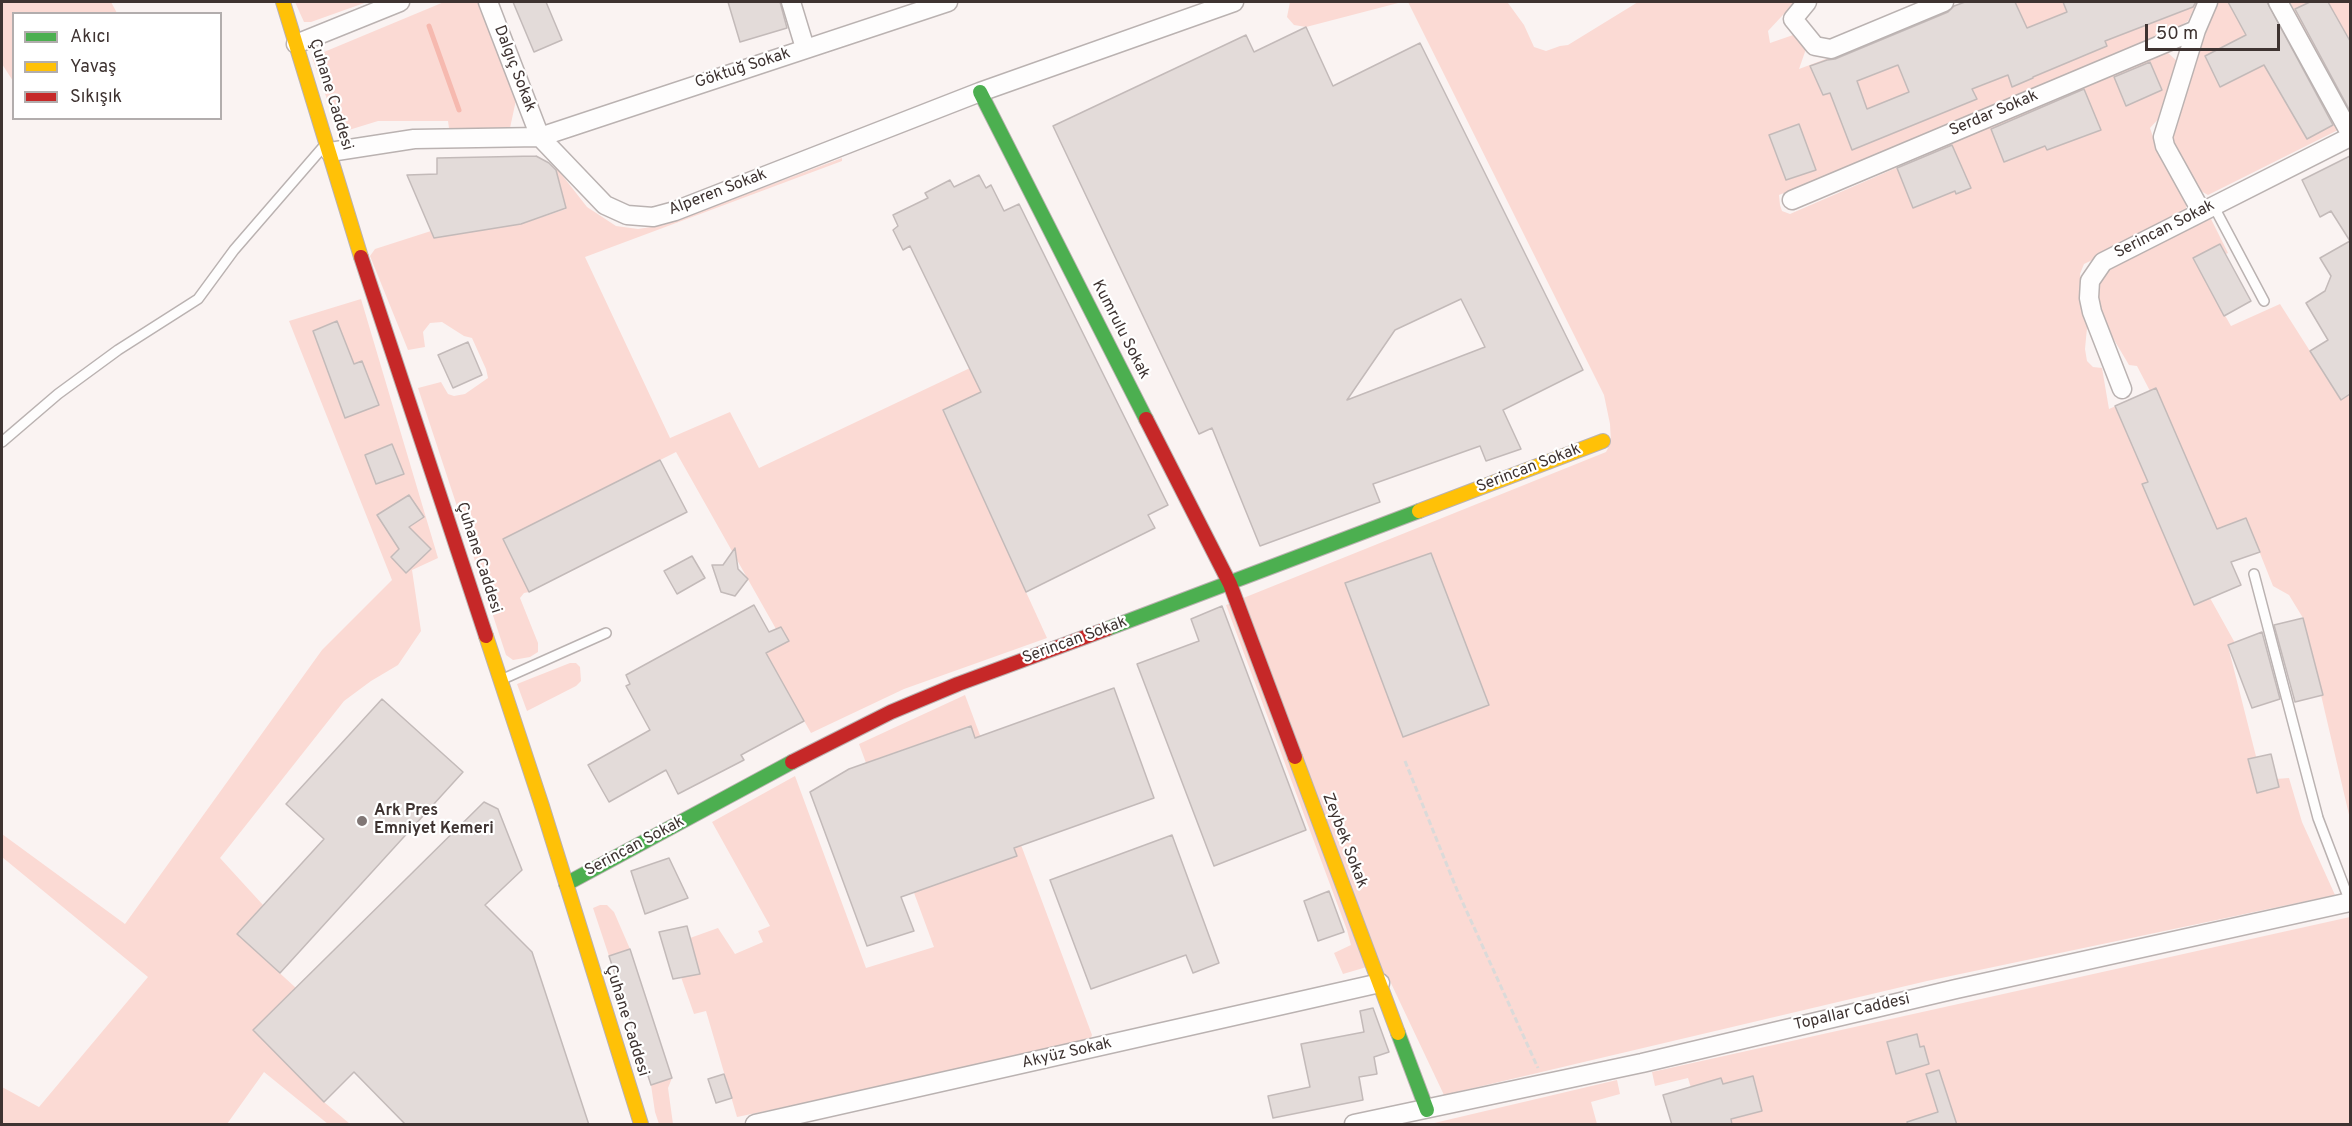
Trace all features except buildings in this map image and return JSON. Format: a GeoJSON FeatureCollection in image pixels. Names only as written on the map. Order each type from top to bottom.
{"type":"FeatureCollection","features":[{"type":"Feature","properties":{"kind":"street","name":"Çuhane Caddesi"},"geometry":{"type":"LineString","coordinates":[[283,2],[329,147],[352,230],[566,884],[641,1125]]}},
{"type":"Feature","properties":{"kind":"street"},"geometry":{"type":"LineString","coordinates":[[296,44],[400,2]]}},
{"type":"Feature","properties":{"kind":"street","name":"Dalgıç Sokak"},"geometry":{"type":"LineString","coordinates":[[488,2],[540,137]]}},
{"type":"Feature","properties":{"kind":"street"},"geometry":{"type":"LineString","coordinates":[[791,2],[805,48]]}},
{"type":"Feature","properties":{"kind":"street","name":"Göktuğ Sokak"},"geometry":{"type":"LineString","coordinates":[[540,137],[948,2]]}},
{"type":"Feature","properties":{"kind":"street","name":"Alperen Sokak"},"geometry":{"type":"LineString","coordinates":[[540,137],[605,205],[627,215],[653,217],[675,212],[980,92],[1234,2]]}},
{"type":"Feature","properties":{"kind":"street"},"geometry":{"type":"LineString","coordinates":[[1807,2],[1792,19],[1815,46],[1831,50],[1944,2]]}},
{"type":"Feature","properties":{"kind":"street"},"geometry":{"type":"LineString","coordinates":[[2207,208],[2165,146],[2163,137],[2196,30],[2208,2]]}},
{"type":"Feature","properties":{"kind":"street"},"geometry":{"type":"LineString","coordinates":[[2278,2],[2350,135]]}},
{"type":"Feature","properties":{"kind":"street","name":"Serdar Sokak"},"geometry":{"type":"LineString","coordinates":[[1792,200],[2196,30]]}},
{"type":"Feature","properties":{"kind":"street","name":"Kumrulu Sokak"},"geometry":{"type":"LineString","coordinates":[[980,92],[1230,584]]}},
{"type":"Feature","properties":{"kind":"street","name":"Serincan Sokak"},"geometry":{"type":"LineString","coordinates":[[2122,389],[2092,312],[2089,298],[2090,281],[2103,262],[2350,135]]}},
{"type":"Feature","properties":{"kind":"street"},"geometry":{"type":"LineString","coordinates":[[329,147],[414,139],[540,137]]}},
{"type":"Feature","properties":{"kind":"street","name":"Serincan Sokak"},"geometry":{"type":"LineString","coordinates":[[566,884],[891,712],[968,680],[1230,584],[1603,441]]}},
{"type":"Feature","properties":{"kind":"street","name":"Zeybek Sokak"},"geometry":{"type":"LineString","coordinates":[[1230,584],[1427,1110]]}},
{"type":"Feature","properties":{"kind":"street","name":"Topallar Caddesi"},"geometry":{"type":"LineString","coordinates":[[1354,1125],[2350,902]]}},
{"type":"Feature","properties":{"kind":"street","name":"Akyüz Sokak"},"geometry":{"type":"LineString","coordinates":[[755,1125],[1380,983]]}},
{"type":"Feature","properties":{"kind":"lane"},"geometry":{"type":"LineString","coordinates":[[2,441],[58,394],[110,356],[198,299],[234,250],[329,147]]}},
{"type":"Feature","properties":{"kind":"lane"},"geometry":{"type":"LineString","coordinates":[[2207,208],[2264,301]]}},
{"type":"Feature","properties":{"kind":"lane"},"geometry":{"type":"LineString","coordinates":[[2254,574],[2318,818],[2350,902]]}},
{"type":"Feature","properties":{"kind":"lane"},"geometry":{"type":"LineString","coordinates":[[500,680],[606,633]]}},
{"type":"Feature","properties":{"kind":"path"},"geometry":{"type":"LineString","coordinates":[[1405,761],[1457,890],[1545,1084]]}},
{"type":"Feature","properties":{"kind":"shaded area"},"geometry":{"type":"Polygon","coordinates":[[[2,2],[111,2],[116,12],[12,12],[12,79],[2,64],[2,2]]]}},
{"type":"Feature","properties":{"kind":"shaded area"},"geometry":{"type":"Polygon","coordinates":[[[295,2],[367,2],[311,22],[304,22],[295,2]]]}},
{"type":"Feature","properties":{"kind":"shaded area"},"geometry":{"type":"Polygon","coordinates":[[[444,2],[478,2],[516,100],[510,128],[449,128],[448,121],[378,121],[339,133],[312,57],[444,2]]]}},
{"type":"Feature","properties":{"kind":"shaded area"},"geometry":{"type":"Polygon","coordinates":[[[1290,2],[1402,2],[1306,27],[1294,25],[1287,17],[1290,2]]]}},
{"type":"Feature","properties":{"kind":"shaded area"},"geometry":{"type":"Polygon","coordinates":[[[1408,2],[1508,3],[1524,25],[1534,47],[1546,51],[1568,45],[1638,2],[1795,2],[1768,31],[1770,43],[1796,34],[1806,49],[1799,69],[1874,41],[1965,2],[2197,2],[2188,21],[2177,28],[1779,195],[1780,205],[1782,211],[1790,214],[2158,54],[2167,52],[2178,62],[2163,114],[2150,128],[2187,195],[2186,210],[2179,218],[2084,264],[2080,274],[2088,317],[2085,349],[2087,361],[2093,367],[2102,368],[2109,409],[2150,391],[2137,366],[2129,365],[2104,323],[2096,286],[2111,264],[2211,219],[2228,253],[2226,254],[2220,244],[2193,259],[2231,326],[2280,304],[2341,400],[2350,394],[2350,819],[2303,618],[2289,595],[2273,586],[2246,518],[2217,529],[2241,585],[2210,598],[2235,643],[2228,646],[2262,780],[2289,778],[2302,822],[2335,895],[1927,981],[1444,1095],[1389,979],[1370,966],[1343,974],[1334,953],[1351,945],[1347,930],[1226,605],[1606,452],[1611,442],[1604,395],[1408,2]]]}},
{"type":"Feature","properties":{"kind":"shaded area"},"geometry":{"type":"Polygon","coordinates":[[[2218,2],[2267,2],[2340,129],[2208,195],[2199,190],[2172,145],[2172,135],[2197,55],[2218,2]]]}},
{"type":"Feature","properties":{"kind":"shaded area"},"geometry":{"type":"Polygon","coordinates":[[[2290,2],[2350,2],[2350,118],[2290,2]]]}},
{"type":"Feature","properties":{"kind":"shaded area"},"geometry":{"type":"Polygon","coordinates":[[[842,158],[842,161],[585,257],[670,438],[730,412],[759,468],[970,368],[981,392],[943,410],[1047,638],[904,689],[811,733],[766,654],[788,641],[781,627],[776,629],[676,452],[504,539],[529,592],[524,593],[520,598],[538,643],[538,652],[530,657],[513,660],[506,655],[418,388],[441,382],[448,394],[454,396],[465,394],[488,378],[486,369],[472,338],[464,336],[442,322],[430,323],[423,332],[425,347],[408,350],[370,256],[375,249],[431,231],[434,238],[521,224],[566,209],[555,166],[587,207],[616,226],[638,229],[664,225],[842,158]]]}},
{"type":"Feature","properties":{"kind":"shaded area"},"geometry":{"type":"Polygon","coordinates":[[[361,299],[438,558],[412,570],[421,631],[398,665],[344,701],[220,858],[263,905],[237,934],[296,988],[253,1030],[324,1102],[350,1124],[328,1124],[264,1072],[227,1124],[2,1124],[2,1087],[39,1107],[148,977],[2,857],[2,834],[125,924],[322,650],[392,580],[289,321],[361,299]]]}},
{"type":"Feature","properties":{"kind":"shaded area"},"geometry":{"type":"Polygon","coordinates":[[[570,663],[576,663],[580,667],[581,681],[576,686],[527,711],[517,684],[570,663]]]}},
{"type":"Feature","properties":{"kind":"shaded area"},"geometry":{"type":"Polygon","coordinates":[[[965,695],[1092,1035],[1089,1042],[1077,1046],[737,1117],[706,1011],[694,1014],[681,977],[700,974],[690,938],[718,928],[735,954],[763,942],[758,931],[770,926],[712,822],[795,776],[866,968],[934,947],[859,744],[965,695]],[[970,726],[876,759],[923,889],[1017,856],[970,726]]]}},
{"type":"Feature","properties":{"kind":"shaded area"},"geometry":{"type":"Polygon","coordinates":[[[607,905],[614,912],[630,949],[609,956],[593,908],[607,905]]]}},
{"type":"Feature","properties":{"kind":"shaded area"},"geometry":{"type":"Polygon","coordinates":[[[2350,917],[2350,1124],[1702,1124],[1688,1078],[1655,1086],[1652,1072],[2350,917]]]}},
{"type":"Feature","properties":{"kind":"shaded area"},"geometry":{"type":"Polygon","coordinates":[[[672,1078],[668,1088],[673,1124],[659,1124],[651,1085],[672,1078]]]}},
{"type":"Feature","properties":{"kind":"shaded area"},"geometry":{"type":"Polygon","coordinates":[[[1617,1080],[1620,1094],[1591,1102],[1597,1124],[1430,1124],[1617,1080]]]}},
{"type":"Feature","properties":{"kind":"waterway"},"geometry":{"type":"LineString","coordinates":[[429,26],[459,110]]}},
{"type":"Feature","properties":{"kind":"traffic: fast"},"geometry":{"type":"LineString","coordinates":[[980,92],[1146,419]]}},
{"type":"Feature","properties":{"kind":"traffic: fast"},"geometry":{"type":"LineString","coordinates":[[1107,629],[1419,511]]}},
{"type":"Feature","properties":{"kind":"traffic: fast"},"geometry":{"type":"LineString","coordinates":[[566,884],[792,762]]}},
{"type":"Feature","properties":{"kind":"traffic: fast"},"geometry":{"type":"LineString","coordinates":[[1398,1033],[1427,1110]]}},
{"type":"Feature","properties":{"kind":"traffic: slow"},"geometry":{"type":"LineString","coordinates":[[283,2],[361,257]]}},
{"type":"Feature","properties":{"kind":"traffic: slow"},"geometry":{"type":"LineString","coordinates":[[1419,511],[1603,441]]}},
{"type":"Feature","properties":{"kind":"traffic: slow"},"geometry":{"type":"LineString","coordinates":[[486,636],[542,806],[641,1124]]}},
{"type":"Feature","properties":{"kind":"traffic: slow"},"geometry":{"type":"LineString","coordinates":[[1295,757],[1398,1033]]}},
{"type":"Feature","properties":{"kind":"traffic: jam"},"geometry":{"type":"LineString","coordinates":[[361,257],[486,636]]}},
{"type":"Feature","properties":{"kind":"traffic: jam"},"geometry":{"type":"LineString","coordinates":[[1146,419],[1230,584],[1295,757]]}},
{"type":"Feature","properties":{"kind":"traffic: jam"},"geometry":{"type":"LineString","coordinates":[[792,762],[891,712],[958,684],[1107,629]]}},
{"type":"Feature","properties":{"kind":"place","name":"Ark Pres Emniyet Kemeri"},"geometry":{"type":"Point","coordinates":[362,821]}}]}
